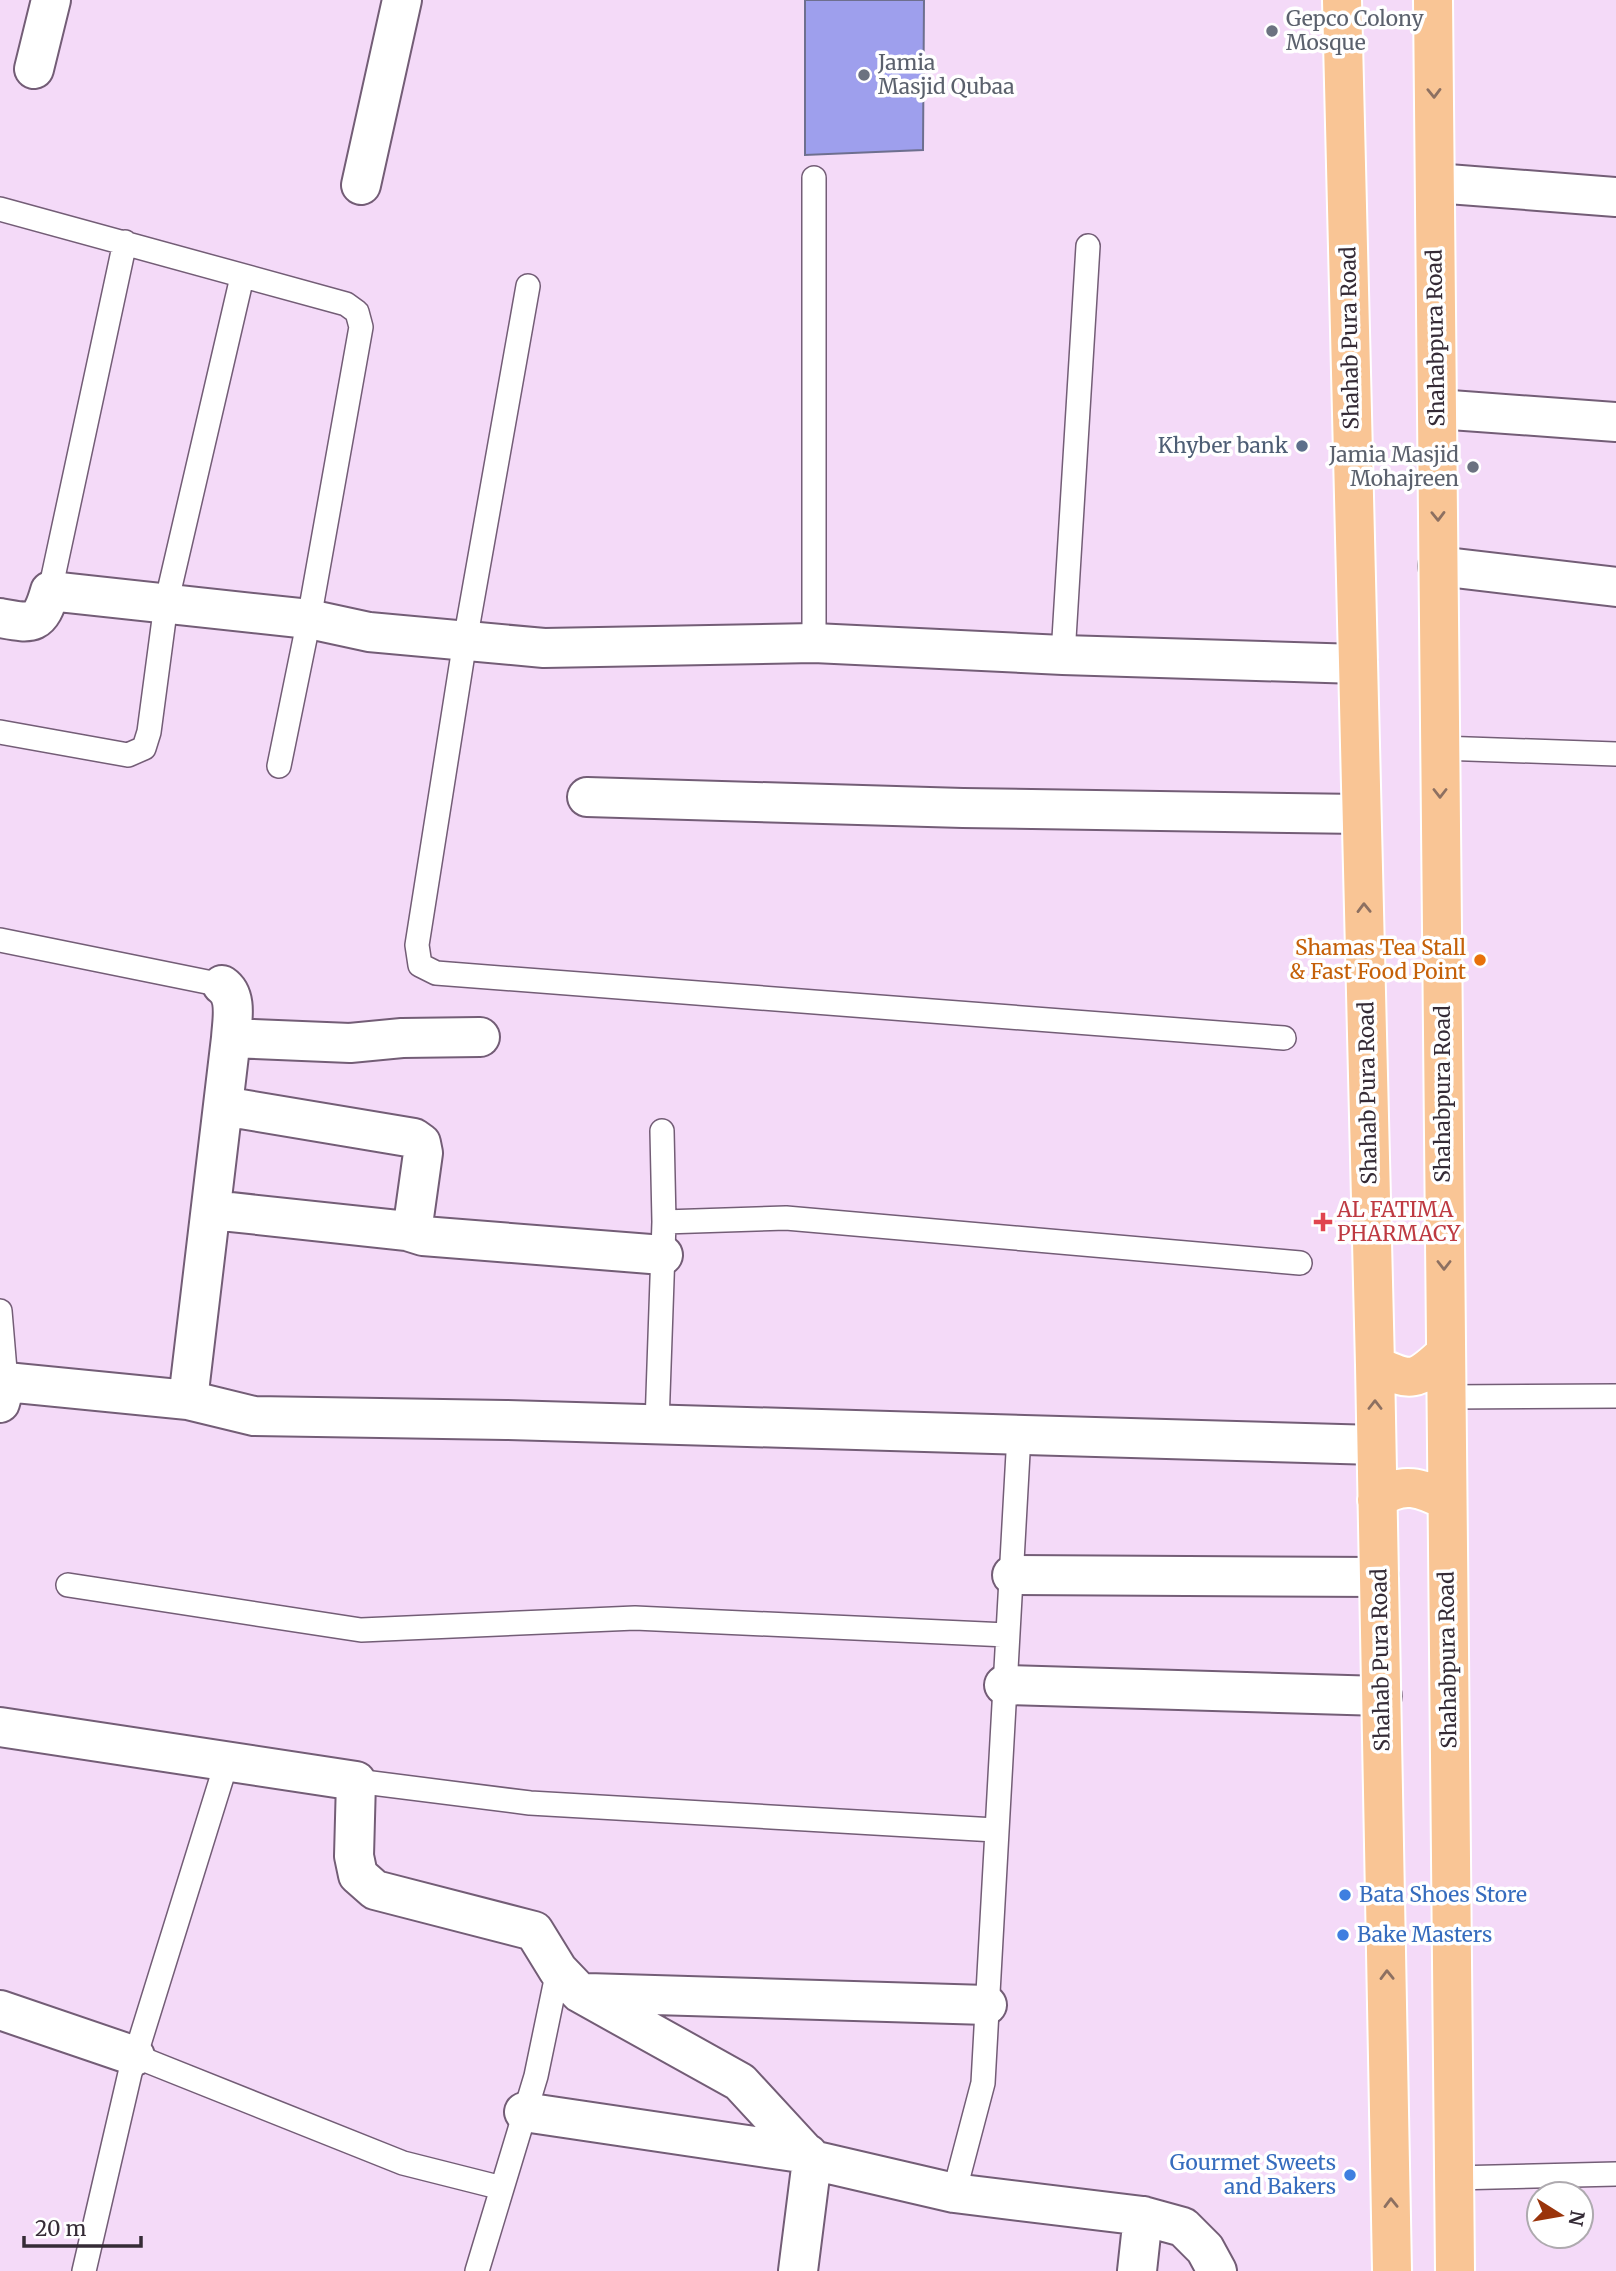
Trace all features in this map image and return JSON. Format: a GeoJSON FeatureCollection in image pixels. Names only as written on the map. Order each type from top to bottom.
{"type":"FeatureCollection","features":[{"type":"Feature","properties":{"kind":"main road","name":"Shahab Pura Road"},"geometry":{"type":"LineString","coordinates":[[1342,0],[1375,1365],[1392,2271]]}},
{"type":"Feature","properties":{"kind":"main road","name":"Shahabpura Road"},"geometry":{"type":"LineString","coordinates":[[1433,0],[1455,2271]]}},
{"type":"Feature","properties":{"kind":"main road"},"geometry":{"type":"LineString","coordinates":[[1375,1365],[1399,1377],[1423,1375],[1445,1354]]}},
{"type":"Feature","properties":{"kind":"main road"},"geometry":{"type":"LineString","coordinates":[[1377,1500],[1389,1490],[1422,1488],[1447,1501]]}},
{"type":"Feature","properties":{"kind":"street"},"geometry":{"type":"LineString","coordinates":[[34,69],[51,0]]}},
{"type":"Feature","properties":{"kind":"street"},"geometry":{"type":"LineString","coordinates":[[362,185],[401,0]]}},
{"type":"Feature","properties":{"kind":"street"},"geometry":{"type":"LineString","coordinates":[[1435,183],[1616,197]]}},
{"type":"Feature","properties":{"kind":"street"},"geometry":{"type":"LineString","coordinates":[[1437,409],[1616,422]]}},
{"type":"Feature","properties":{"kind":"street"},"geometry":{"type":"LineString","coordinates":[[1438,566],[1616,587]]}},
{"type":"Feature","properties":{"kind":"street"},"geometry":{"type":"LineString","coordinates":[[0,618],[22,622],[34,620],[44,612],[50,591],[309,619],[369,632],[544,648],[814,643],[1063,655],[1357,664]]}},
{"type":"Feature","properties":{"kind":"street"},"geometry":{"type":"LineString","coordinates":[[587,797],[962,808],[1361,814]]}},
{"type":"Feature","properties":{"kind":"street"},"geometry":{"type":"LineString","coordinates":[[188,1400],[231,1038],[232,998],[228,989],[222,985]]}},
{"type":"Feature","properties":{"kind":"street"},"geometry":{"type":"LineString","coordinates":[[231,1038],[350,1043],[402,1038],[480,1037]]}},
{"type":"Feature","properties":{"kind":"street"},"geometry":{"type":"LineString","coordinates":[[223,1106],[414,1138],[421,1143],[423,1153],[412,1232]]}},
{"type":"Feature","properties":{"kind":"street"},"geometry":{"type":"LineString","coordinates":[[212,1210],[412,1232],[423,1236],[663,1238]]}},
{"type":"Feature","properties":{"kind":"street"},"geometry":{"type":"LineString","coordinates":[[3,1393],[188,1400],[254,1416],[657,1424],[1376,1445]]}},
{"type":"Feature","properties":{"kind":"street"},"geometry":{"type":"LineString","coordinates":[[1012,1575],[1379,1577]]}},
{"type":"Feature","properties":{"kind":"street"},"geometry":{"type":"LineString","coordinates":[[1004,1685],[1382,1696]]}},
{"type":"Feature","properties":{"kind":"street"},"geometry":{"type":"LineString","coordinates":[[0,1727],[356,1781],[354,1856],[358,1875],[375,1890],[534,1931],[569,1982],[740,2082],[810,2157],[798,2271]]}},
{"type":"Feature","properties":{"kind":"street"},"geometry":{"type":"LineString","coordinates":[[569,1982],[987,2005]]}},
{"type":"Feature","properties":{"kind":"street"},"geometry":{"type":"LineString","coordinates":[[0,2010],[135,2056]]}},
{"type":"Feature","properties":{"kind":"street"},"geometry":{"type":"LineString","coordinates":[[524,2112],[810,2157],[954,2193],[1143,2216],[1183,2228],[1205,2249],[1217,2271]]}},
{"type":"Feature","properties":{"kind":"street"},"geometry":{"type":"LineString","coordinates":[[1137,2271],[1143,2216]]}},
{"type":"Feature","properties":{"kind":"lane"},"geometry":{"type":"LineString","coordinates":[[814,178],[814,643]]}},
{"type":"Feature","properties":{"kind":"lane"},"geometry":{"type":"LineString","coordinates":[[0,209],[346,304],[357,312],[362,327],[309,619],[279,766]]}},
{"type":"Feature","properties":{"kind":"lane"},"geometry":{"type":"LineString","coordinates":[[50,591],[125,242]]}},
{"type":"Feature","properties":{"kind":"lane"},"geometry":{"type":"LineString","coordinates":[[1063,655],[1088,246]]}},
{"type":"Feature","properties":{"kind":"lane"},"geometry":{"type":"LineString","coordinates":[[0,732],[128,755],[144,748],[149,732],[166,604],[242,277]]}},
{"type":"Feature","properties":{"kind":"lane"},"geometry":{"type":"LineString","coordinates":[[528,286],[465,641],[417,945],[420,965],[436,974],[1284,1038]]}},
{"type":"Feature","properties":{"kind":"lane"},"geometry":{"type":"LineString","coordinates":[[1440,748],[1616,754]]}},
{"type":"Feature","properties":{"kind":"lane"},"geometry":{"type":"LineString","coordinates":[[0,940],[222,985]]}},
{"type":"Feature","properties":{"kind":"lane"},"geometry":{"type":"LineString","coordinates":[[657,1424],[663,1238],[662,1131]]}},
{"type":"Feature","properties":{"kind":"lane"},"geometry":{"type":"LineString","coordinates":[[663,1238],[786,1218],[1300,1263]]}},
{"type":"Feature","properties":{"kind":"lane"},"geometry":{"type":"LineString","coordinates":[[0,1311],[3,1393]]}},
{"type":"Feature","properties":{"kind":"lane"},"geometry":{"type":"LineString","coordinates":[[1446,1397],[1616,1396]]}},
{"type":"Feature","properties":{"kind":"lane"},"geometry":{"type":"LineString","coordinates":[[954,2193],[983,2083],[1019,1435]]}},
{"type":"Feature","properties":{"kind":"lane"},"geometry":{"type":"LineString","coordinates":[[68,1585],[362,1630],[635,1618],[1007,1635]]}},
{"type":"Feature","properties":{"kind":"lane"},"geometry":{"type":"LineString","coordinates":[[84,2271],[135,2056],[227,1761]]}},
{"type":"Feature","properties":{"kind":"lane"},"geometry":{"type":"LineString","coordinates":[[356,1781],[530,1803],[995,1830]]}},
{"type":"Feature","properties":{"kind":"lane"},"geometry":{"type":"LineString","coordinates":[[477,2271],[524,2112],[569,1982]]}},
{"type":"Feature","properties":{"kind":"lane"},"geometry":{"type":"LineString","coordinates":[[135,2056],[403,2163],[502,2188]]}},
{"type":"Feature","properties":{"kind":"lane"},"geometry":{"type":"LineString","coordinates":[[1454,2178],[1616,2174]]}},
{"type":"Feature","properties":{"kind":"building","name":"Jamia Masjid Qubaa"},"geometry":{"type":"Polygon","coordinates":[[[805,0],[924,0],[923,150],[805,155],[805,0]]]}},
{"type":"Feature","properties":{"kind":"place","name":"Gepco Colony Mosque"},"geometry":{"type":"Point","coordinates":[1272,31]}},
{"type":"Feature","properties":{"kind":"place","name":"Jamia Masjid Qubaa"},"geometry":{"type":"Point","coordinates":[864,75]}},
{"type":"Feature","properties":{"kind":"place","name":"Khyber bank"},"geometry":{"type":"Point","coordinates":[1302,446]}},
{"type":"Feature","properties":{"kind":"place","name":"Jamia Masjid Mohajreen"},"geometry":{"type":"Point","coordinates":[1473,467]}},
{"type":"Feature","properties":{"kind":"place","name":"Shamas Tea Stall & Fast Food Point"},"geometry":{"type":"Point","coordinates":[1480,960]}},
{"type":"Feature","properties":{"kind":"place","name":"AL FATIMA PHARMACY"},"geometry":{"type":"Point","coordinates":[1323,1222]}},
{"type":"Feature","properties":{"kind":"place","name":"Bata Shoes Store"},"geometry":{"type":"Point","coordinates":[1345,1895]}},
{"type":"Feature","properties":{"kind":"place","name":"Bake Masters"},"geometry":{"type":"Point","coordinates":[1343,1935]}},
{"type":"Feature","properties":{"kind":"place","name":"Gourmet Sweets and Bakers"},"geometry":{"type":"Point","coordinates":[1350,2175]}}]}
